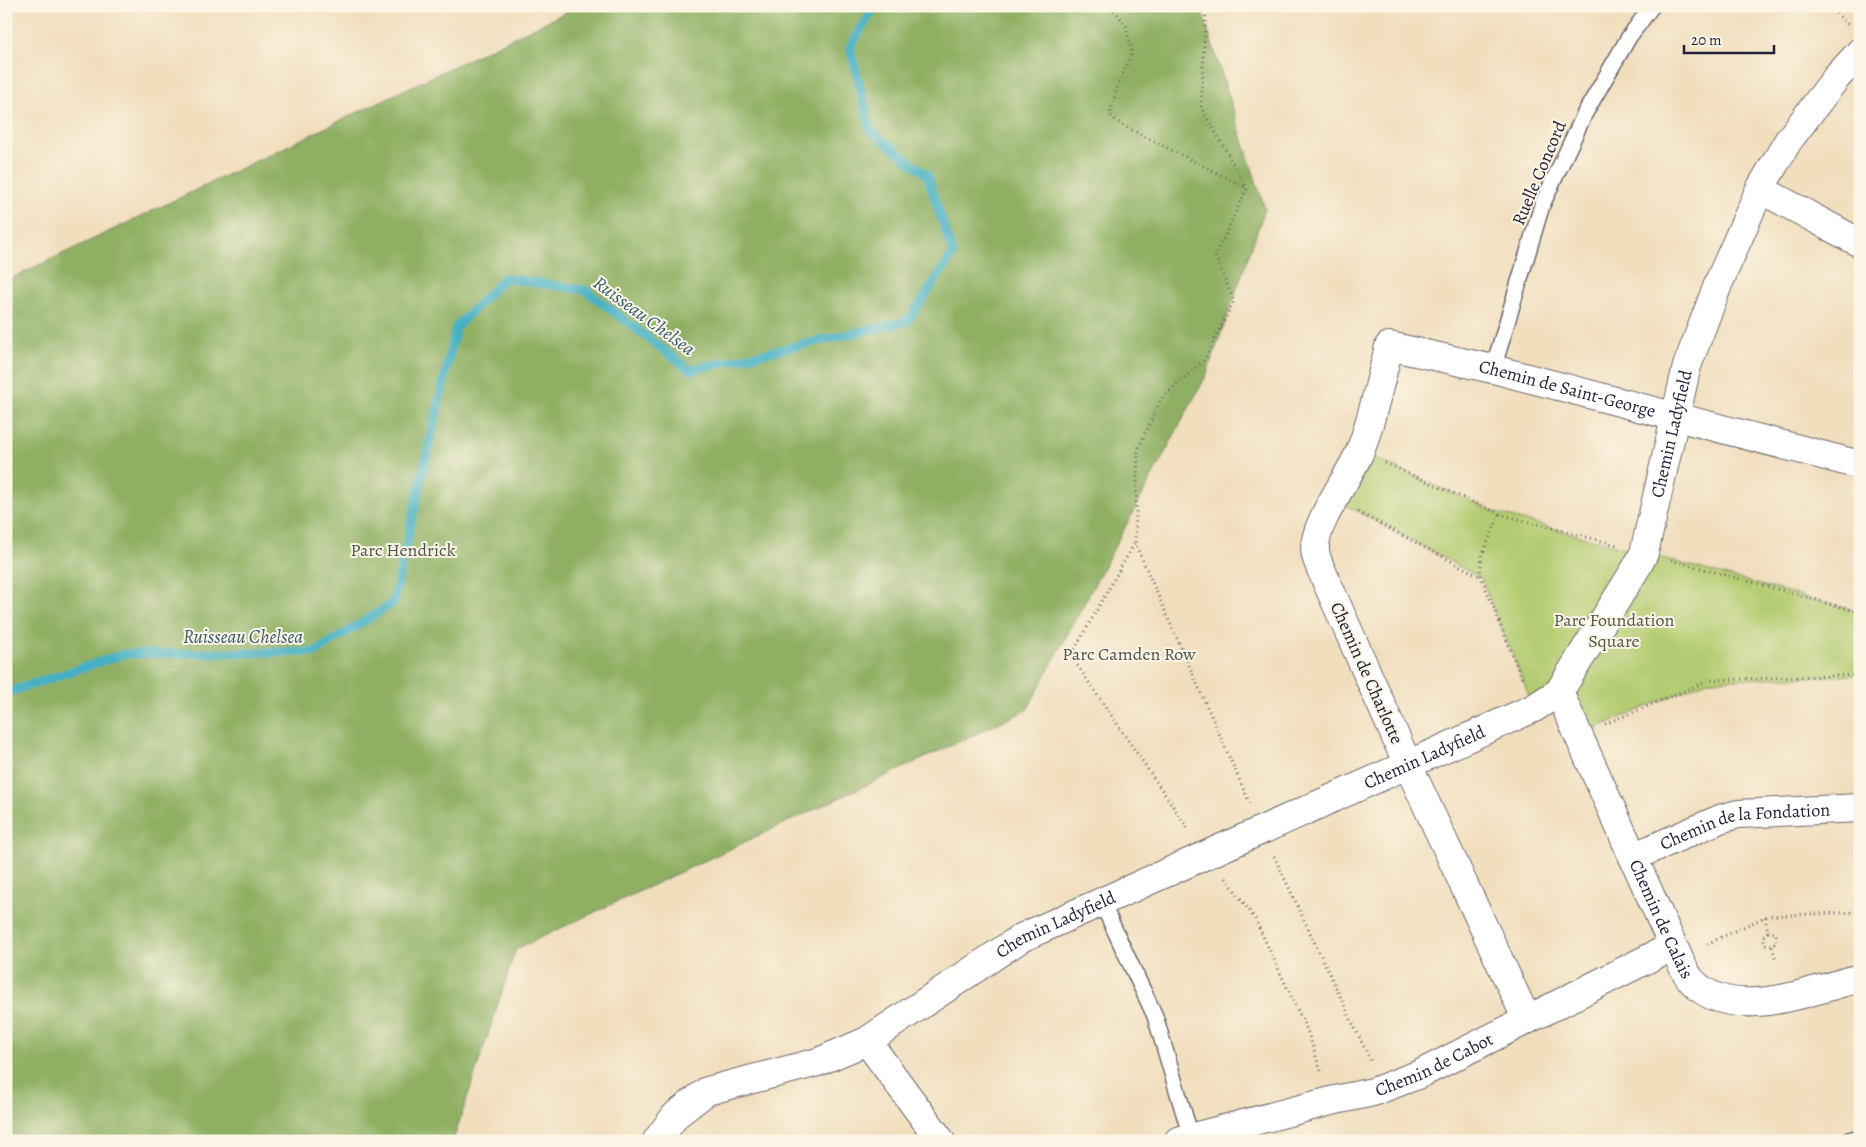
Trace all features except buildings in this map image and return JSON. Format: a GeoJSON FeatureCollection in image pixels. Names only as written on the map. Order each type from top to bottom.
{"type":"FeatureCollection","features":[{"type":"Feature","properties":{"kind":"street","name":"Chemin Ladyfield"},"geometry":{"type":"LineString","coordinates":[[658,1140],[676,1115],[708,1091],[818,1062],[867,1041],[1021,938],[1534,708],[1559,692],[1644,553],[1687,366],[1719,282],[1760,189],[1788,141],[1836,78],[1857,41]]}},
{"type":"Feature","properties":{"kind":"street"},"geometry":{"type":"LineString","coordinates":[[1760,189],[1860,243]]}},
{"type":"Feature","properties":{"kind":"street","name":"Chemin de Saint-George"},"geometry":{"type":"LineString","coordinates":[[1389,346],[1493,370],[1860,465]]}},
{"type":"Feature","properties":{"kind":"street","name":"Chemin de Charlotte"},"geometry":{"type":"LineString","coordinates":[[1389,346],[1372,417],[1360,452],[1334,499],[1316,542],[1315,549],[1320,568],[1408,765],[1527,1020]]}},
{"type":"Feature","properties":{"kind":"street","name":"Chemin de Calais"},"geometry":{"type":"LineString","coordinates":[[1559,692],[1673,946],[1691,981],[1707,995],[1719,1000],[1760,1003],[1860,978]]}},
{"type":"Feature","properties":{"kind":"street","name":"Chemin de la Fondation"},"geometry":{"type":"LineString","coordinates":[[1633,857],[1720,819],[1738,814],[1860,808]]}},
{"type":"Feature","properties":{"kind":"street","name":"Chemin de Cabot"},"geometry":{"type":"LineString","coordinates":[[1185,1139],[1331,1100],[1373,1092],[1420,1074],[1673,946]]}},
{"type":"Feature","properties":{"kind":"street"},"geometry":{"type":"LineString","coordinates":[[867,1041],[941,1141]]}},
{"type":"Feature","properties":{"kind":"lane","name":"Ruelle Concord"},"geometry":{"type":"LineString","coordinates":[[1493,370],[1542,205],[1584,113],[1629,37],[1652,6]]}},
{"type":"Feature","properties":{"kind":"lane"},"geometry":{"type":"LineString","coordinates":[[1101,901],[1155,1016],[1185,1139]]}},
{"type":"Feature","properties":{"kind":"lane"},"geometry":{"type":"LineString","coordinates":[[1846,1141],[1860,1138]]}},
{"type":"Feature","properties":{"kind":"path"},"geometry":{"type":"LineString","coordinates":[[1111,6],[1126,25],[1132,52],[1118,84],[1110,115],[1120,124],[1247,188]]}},
{"type":"Feature","properties":{"kind":"path"},"geometry":{"type":"LineString","coordinates":[[1206,6],[1201,107],[1247,188]]}},
{"type":"Feature","properties":{"kind":"path"},"geometry":{"type":"LineString","coordinates":[[1829,6],[1857,41]]}},
{"type":"Feature","properties":{"kind":"path"},"geometry":{"type":"LineString","coordinates":[[1247,188],[1216,256],[1234,301],[1204,360],[1161,399],[1138,449],[1135,543],[1071,656],[1206,856],[1223,874],[1255,919],[1307,1030],[1331,1100]]}},
{"type":"Feature","properties":{"kind":"path"},"geometry":{"type":"LineString","coordinates":[[1360,452],[1500,514],[1860,612]]}},
{"type":"Feature","properties":{"kind":"path"},"geometry":{"type":"LineString","coordinates":[[1334,499],[1481,578]]}},
{"type":"Feature","properties":{"kind":"path"},"geometry":{"type":"LineString","coordinates":[[1500,514],[1482,555],[1480,574],[1534,708]]}},
{"type":"Feature","properties":{"kind":"path"},"geometry":{"type":"LineString","coordinates":[[1602,725],[1710,680],[1860,675]]}},
{"type":"Feature","properties":{"kind":"path"},"geometry":{"type":"LineString","coordinates":[[1707,944],[1764,917],[1860,912]]}},
{"type":"Feature","properties":{"kind":"path"},"geometry":{"type":"LineString","coordinates":[[1764,917],[1768,932]]}},
{"type":"Feature","properties":{"kind":"path"},"geometry":{"type":"LineString","coordinates":[[1768,932],[1776,933],[1777,942],[1772,946],[1765,944],[1763,940],[1763,936],[1768,932]]}},
{"type":"Feature","properties":{"kind":"path"},"geometry":{"type":"LineString","coordinates":[[1772,946],[1776,961]]}},
{"type":"Feature","properties":{"kind":"green space","name":"Parc Hendrick"},"geometry":{"type":"Polygon","coordinates":[[[579,6],[1200,6],[1265,209],[1206,376],[1027,710],[516,949],[453,1141],[6,1141],[6,281],[579,6]]]}},
{"type":"Feature","properties":{"kind":"green space","name":"Parc Foundation Square"},"geometry":{"type":"Polygon","coordinates":[[[1360,452],[1500,514],[1860,612],[1860,675],[1710,680],[1579,735],[1559,693],[1534,708],[1481,578],[1334,499],[1360,452]]]}},
{"type":"Feature","properties":{"kind":"waterway","name":"Ruisseau Chelsea"},"geometry":{"type":"LineString","coordinates":[[6,693],[124,654],[315,652],[393,603],[456,327],[504,278],[585,290],[690,370],[908,321],[953,254],[927,175],[871,131],[850,47],[875,6]]}},
{"type":"Feature","properties":{"kind":"park label","name":"Parc Camden Row"},"geometry":{"type":"Point","coordinates":[1129,654]}}]}
